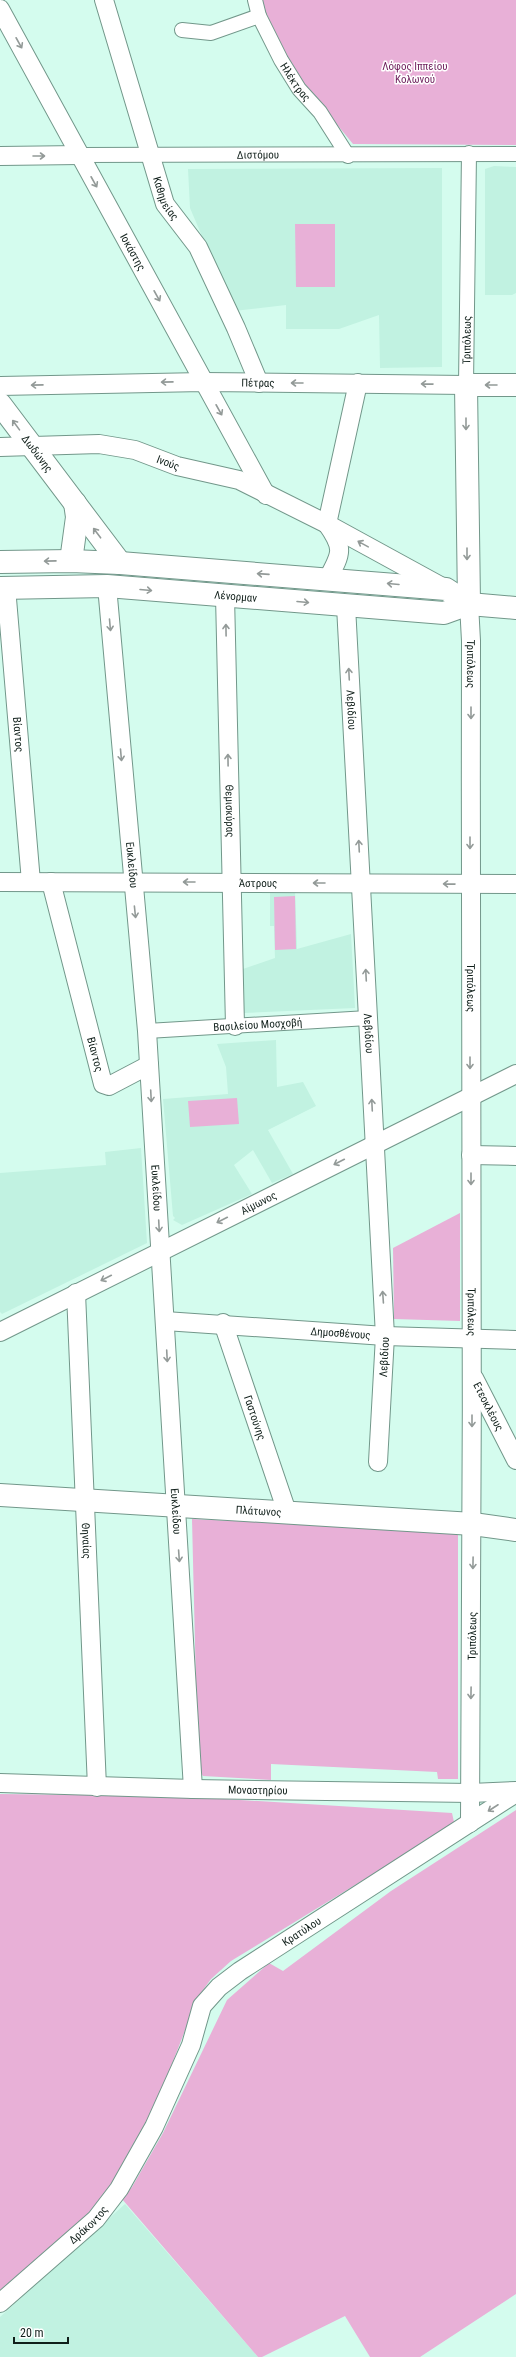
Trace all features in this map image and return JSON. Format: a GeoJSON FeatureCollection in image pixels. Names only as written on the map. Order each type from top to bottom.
{"type":"FeatureCollection","features":[{"type":"Feature","properties":{"kind":"main road","name":"Πέτρας"},"geometry":{"type":"LineString","coordinates":[[466,385],[516,385]]}},
{"type":"Feature","properties":{"kind":"main road","name":"Τριπόλεως"},"geometry":{"type":"LineString","coordinates":[[466,385],[469,604]]}},
{"type":"Feature","properties":{"kind":"main road","name":"Δωδώνης"},"geometry":{"type":"LineString","coordinates":[[0,404],[120,563]]}},
{"type":"Feature","properties":{"kind":"main road"},"geometry":{"type":"LineString","coordinates":[[71,560],[77,516],[74,503]]}},
{"type":"Feature","properties":{"kind":"main road","name":"Λένορμαν"},"geometry":{"type":"LineString","coordinates":[[0,562],[71,560],[328,578],[446,589],[469,604]]}},
{"type":"Feature","properties":{"kind":"main road","name":"Λένορμαν"},"geometry":{"type":"LineString","coordinates":[[3,587],[107,586],[444,613],[469,604],[516,608]]}},
{"type":"Feature","properties":{"kind":"main road","name":"Πλάτωνος"},"geometry":{"type":"LineString","coordinates":[[0,1495],[473,1524],[516,1530]]}},
{"type":"Feature","properties":{"kind":"street","name":"Καθημείας"},"geometry":{"type":"LineString","coordinates":[[104,0],[165,204],[198,247],[236,328],[259,383]]}},
{"type":"Feature","properties":{"kind":"street","name":"Ηλέκτρας"},"geometry":{"type":"LineString","coordinates":[[255,0],[259,16],[281,60],[299,89],[320,112],[348,156]]}},
{"type":"Feature","properties":{"kind":"street","name":"Ιοκάστης"},"geometry":{"type":"LineString","coordinates":[[0,9],[266,495]]}},
{"type":"Feature","properties":{"kind":"street"},"geometry":{"type":"LineString","coordinates":[[182,30],[212,33],[259,16]]}},
{"type":"Feature","properties":{"kind":"street","name":"Διστόμου"},"geometry":{"type":"LineString","coordinates":[[0,156],[348,156],[469,153],[516,154]]}},
{"type":"Feature","properties":{"kind":"street","name":"Τριπόλεως"},"geometry":{"type":"LineString","coordinates":[[466,385],[469,153]]}},
{"type":"Feature","properties":{"kind":"street","name":"Πέτρας"},"geometry":{"type":"LineString","coordinates":[[0,386],[203,382],[466,385]]}},
{"type":"Feature","properties":{"kind":"street"},"geometry":{"type":"LineString","coordinates":[[328,578],[338,559],[341,548],[338,539],[327,524],[358,384]]}},
{"type":"Feature","properties":{"kind":"street","name":"Ινούς"},"geometry":{"type":"LineString","coordinates":[[0,447],[69,443],[99,444],[135,450],[177,466],[239,480],[266,495],[327,524]]}},
{"type":"Feature","properties":{"kind":"street","name":"Λένορμαν"},"geometry":{"type":"LineString","coordinates":[[327,524],[446,589]]}},
{"type":"Feature","properties":{"kind":"street","name":"Ευκλείδου"},"geometry":{"type":"LineString","coordinates":[[107,586],[132,882],[147,1031],[193,1789]]}},
{"type":"Feature","properties":{"kind":"street","name":"Βίαντος"},"geometry":{"type":"LineString","coordinates":[[3,587],[31,882]]}},
{"type":"Feature","properties":{"kind":"street","name":"Θεμισκύρας"},"geometry":{"type":"LineString","coordinates":[[225,596],[230,882],[235,1026]]}},
{"type":"Feature","properties":{"kind":"street","name":"Τριπόλεως"},"geometry":{"type":"LineString","coordinates":[[469,604],[471,641],[470,1098],[473,1339],[470,1823]]}},
{"type":"Feature","properties":{"kind":"street","name":"Λεβιδίου"},"geometry":{"type":"LineString","coordinates":[[346,606],[385,1336],[378,1462]]}},
{"type":"Feature","properties":{"kind":"street","name":"Άστρους"},"geometry":{"type":"LineString","coordinates":[[0,882],[516,884]]}},
{"type":"Feature","properties":{"kind":"street","name":"Βίαντος"},"geometry":{"type":"LineString","coordinates":[[51,882],[103,1084],[109,1086],[149,1065]]}},
{"type":"Feature","properties":{"kind":"street","name":"Βασιλείου Μοσχοβή"},"geometry":{"type":"LineString","coordinates":[[147,1031],[368,1018]]}},
{"type":"Feature","properties":{"kind":"street","name":"Αίμωνος"},"geometry":{"type":"LineString","coordinates":[[0,1332],[516,1074]]}},
{"type":"Feature","properties":{"kind":"street"},"geometry":{"type":"LineString","coordinates":[[471,1155],[516,1156]]}},
{"type":"Feature","properties":{"kind":"street","name":"Θηναίας"},"geometry":{"type":"LineString","coordinates":[[76,1294],[98,1787]]}},
{"type":"Feature","properties":{"kind":"street","name":"Δημοσθένους"},"geometry":{"type":"LineString","coordinates":[[165,1321],[223,1323],[385,1336],[516,1340]]}},
{"type":"Feature","properties":{"kind":"street","name":"Γαστούνης"},"geometry":{"type":"LineString","coordinates":[[223,1323],[287,1512]]}},
{"type":"Feature","properties":{"kind":"street","name":"Ετεοκλέους"},"geometry":{"type":"LineString","coordinates":[[472,1373],[516,1460]]}},
{"type":"Feature","properties":{"kind":"street","name":"Μοναστηρίου"},"geometry":{"type":"LineString","coordinates":[[0,1783],[193,1789],[470,1793],[516,1792]]}},
{"type":"Feature","properties":{"kind":"street","name":"Κρατύλου"},"geometry":{"type":"LineString","coordinates":[[154,2127],[191,2045],[202,2006],[219,1987],[240,1971],[516,1792]]}},
{"type":"Feature","properties":{"kind":"street","name":"Δράκοντος"},"geometry":{"type":"LineString","coordinates":[[0,2303],[96,2219],[119,2189],[154,2127]]}},
{"type":"Feature","properties":{"kind":"shaded area"},"geometry":{"type":"Polygon","coordinates":[[[494,166],[516,167],[516,293],[512,295],[485,295],[485,169],[494,166]]]}},
{"type":"Feature","properties":{"kind":"shaded area"},"geometry":{"type":"Polygon","coordinates":[[[442,168],[442,367],[380,368],[379,315],[339,329],[286,329],[286,305],[234,311],[190,208],[188,169],[442,168]]]}},
{"type":"Feature","properties":{"kind":"shaded area"},"geometry":{"type":"Polygon","coordinates":[[[270,890],[295,891],[297,949],[351,934],[355,1008],[244,1013],[243,969],[275,958],[274,926],[270,926],[270,890]]]}},
{"type":"Feature","properties":{"kind":"shaded area"},"geometry":{"type":"Polygon","coordinates":[[[276,1040],[277,1087],[303,1082],[316,1106],[268,1130],[293,1174],[272,1183],[253,1150],[234,1165],[252,1194],[182,1225],[173,1220],[175,1218],[173,1216],[163,1099],[228,1094],[226,1067],[217,1044],[276,1040]]]}},
{"type":"Feature","properties":{"kind":"shaded area"},"geometry":{"type":"Polygon","coordinates":[[[141,1148],[147,1243],[2,1314],[0,1312],[0,1173],[106,1165],[105,1152],[141,1148]]]}},
{"type":"Feature","properties":{"kind":"shaded area"},"geometry":{"type":"Polygon","coordinates":[[[125,2204],[258,2357],[0,2357],[0,2317],[125,2204]]]}},
{"type":"Feature","properties":{"kind":"green space","name":"Λόφος Ιππείου Κολωνού"},"geometry":{"type":"Polygon","coordinates":[[[260,0],[516,0],[516,145],[353,144],[313,95],[286,58],[266,19],[260,0]]]}},
{"type":"Feature","properties":{"kind":"green space"},"geometry":{"type":"Polygon","coordinates":[[[295,224],[335,224],[335,287],[296,287],[295,224]]]}},
{"type":"Feature","properties":{"kind":"green space"},"geometry":{"type":"Polygon","coordinates":[[[295,896],[296,949],[275,950],[274,897],[295,896]]]}},
{"type":"Feature","properties":{"kind":"green space"},"geometry":{"type":"Polygon","coordinates":[[[237,1098],[239,1124],[190,1127],[188,1101],[237,1098]]]}},
{"type":"Feature","properties":{"kind":"green space"},"geometry":{"type":"Polygon","coordinates":[[[460,1213],[460,1321],[394,1319],[393,1248],[460,1213]]]}},
{"type":"Feature","properties":{"kind":"green space"},"geometry":{"type":"Polygon","coordinates":[[[192,1519],[458,1531],[458,1779],[438,1779],[437,1772],[271,1764],[271,1780],[203,1776],[198,1769],[192,1519]]]}},
{"type":"Feature","properties":{"kind":"green space"},"geometry":{"type":"Polygon","coordinates":[[[0,1794],[177,1796],[452,1813],[454,1822],[404,1855],[231,1961],[211,1979],[198,1997],[158,2100],[111,2186],[91,2211],[0,2293],[0,1794]]]}},
{"type":"Feature","properties":{"kind":"green space"},"geometry":{"type":"Polygon","coordinates":[[[516,1810],[516,2294],[420,2357],[370,2357],[345,2316],[262,2357],[258,2357],[122,2199],[132,2187],[163,2133],[227,2000],[269,1963],[283,1971],[391,1891],[516,1810]]]}}]}
